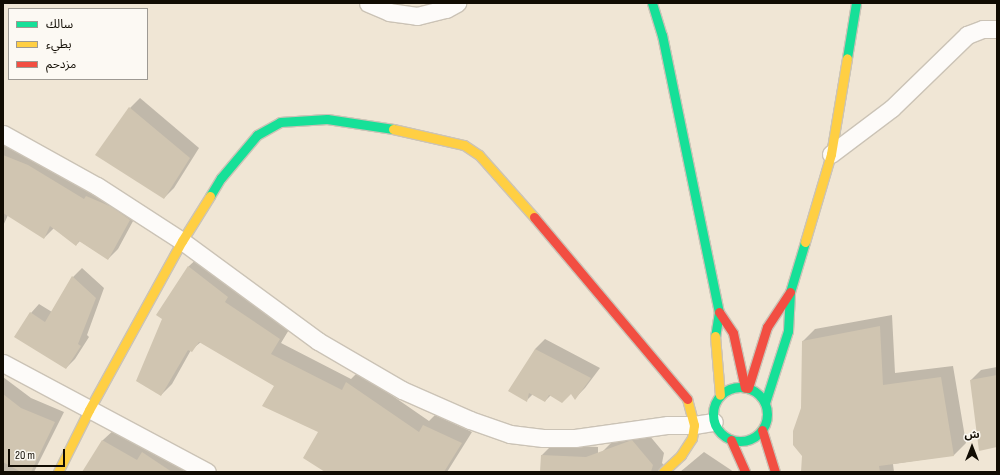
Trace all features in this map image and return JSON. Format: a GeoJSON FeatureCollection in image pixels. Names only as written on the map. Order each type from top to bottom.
{"type":"FeatureCollection","features":[{"type":"Feature","properties":{"kind":"street"},"geometry":{"type":"LineString","coordinates":[[368,3],[389,12],[417,16],[446,9],[457,3]]}},
{"type":"Feature","properties":{"kind":"street"},"geometry":{"type":"LineString","coordinates":[[652,3],[662,35],[719,312],[715,336],[720,394]]}},
{"type":"Feature","properties":{"kind":"street"},"geometry":{"type":"LineString","coordinates":[[775,472],[762,430],[767,414],[765,403],[788,331],[790,292],[830,154],[856,3]]}},
{"type":"Feature","properties":{"kind":"street"},"geometry":{"type":"LineString","coordinates":[[830,154],[892,108],[967,35],[983,29],[997,29]]}},
{"type":"Feature","properties":{"kind":"street"},"geometry":{"type":"LineString","coordinates":[[58,472],[89,410],[182,241],[221,178],[257,135],[280,122],[306,119],[327,119],[402,130],[464,145],[479,156],[500,177],[687,397],[694,425],[692,438],[681,455],[663,472]]}},
{"type":"Feature","properties":{"kind":"street"},"geometry":{"type":"LineString","coordinates":[[3,134],[97,186],[182,241],[318,341],[402,390],[470,420],[510,434],[543,438],[575,438],[668,425],[694,425],[714,422]]}},
{"type":"Feature","properties":{"kind":"street"},"geometry":{"type":"LineString","coordinates":[[747,388],[766,327],[790,292]]}},
{"type":"Feature","properties":{"kind":"street"},"geometry":{"type":"LineString","coordinates":[[719,312],[733,333],[747,388]]}},
{"type":"Feature","properties":{"kind":"street"},"geometry":{"type":"LineString","coordinates":[[3,363],[207,472]]}},
{"type":"Feature","properties":{"kind":"street"},"geometry":{"type":"LineString","coordinates":[[762,430],[748,440],[740,442],[723,436],[714,422],[714,405],[720,394],[731,388],[747,388],[756,392],[765,403]]}},
{"type":"Feature","properties":{"kind":"street"},"geometry":{"type":"LineString","coordinates":[[731,440],[745,472]]}},
{"type":"Feature","properties":{"kind":"building"},"geometry":{"type":"Polygon","coordinates":[[[129,107],[190,158],[164,199],[95,155],[129,107]]]}},
{"type":"Feature","properties":{"kind":"building"},"geometry":{"type":"Polygon","coordinates":[[[3,155],[28,165],[84,199],[86,196],[112,207],[130,220],[108,260],[79,241],[76,246],[50,226],[44,239],[3,213],[3,155]]]}},
{"type":"Feature","properties":{"kind":"building"},"geometry":{"type":"Polygon","coordinates":[[[188,266],[228,297],[225,302],[280,339],[271,354],[342,390],[346,382],[419,432],[423,425],[462,443],[444,472],[325,472],[303,458],[318,432],[262,406],[274,386],[199,342],[192,352],[188,350],[161,396],[136,381],[162,319],[156,315],[188,266]]]}},
{"type":"Feature","properties":{"kind":"building"},"geometry":{"type":"Polygon","coordinates":[[[72,276],[96,298],[78,344],[81,346],[66,369],[14,337],[30,312],[45,322],[72,276]]]}},
{"type":"Feature","properties":{"kind":"building"},"geometry":{"type":"Polygon","coordinates":[[[880,326],[883,385],[941,377],[954,456],[879,466],[880,472],[801,472],[802,456],[793,445],[793,431],[801,408],[802,341],[880,326]]]}},
{"type":"Feature","properties":{"kind":"building"},"geometry":{"type":"Polygon","coordinates":[[[535,349],[591,378],[575,400],[571,394],[562,403],[549,395],[545,402],[529,393],[527,402],[508,391],[535,349]]]}},
{"type":"Feature","properties":{"kind":"building"},"geometry":{"type":"Polygon","coordinates":[[[997,375],[997,447],[979,451],[970,380],[997,375]]]}},
{"type":"Feature","properties":{"kind":"building"},"geometry":{"type":"Polygon","coordinates":[[[3,394],[21,408],[55,422],[31,472],[21,472],[3,462],[3,394]]]}},
{"type":"Feature","properties":{"kind":"building"},"geometry":{"type":"Polygon","coordinates":[[[102,440],[137,460],[142,452],[172,472],[82,472],[102,440]]]}},
{"type":"Feature","properties":{"kind":"building"},"geometry":{"type":"Polygon","coordinates":[[[632,440],[653,465],[651,472],[540,472],[541,455],[586,457],[632,440]]]}},
{"type":"Feature","properties":{"kind":"traffic: fast"},"geometry":{"type":"LineString","coordinates":[[652,3],[662,35],[719,312],[715,336]]}},
{"type":"Feature","properties":{"kind":"traffic: fast"},"geometry":{"type":"LineString","coordinates":[[847,58],[856,3]]}},
{"type":"Feature","properties":{"kind":"traffic: fast"},"geometry":{"type":"LineString","coordinates":[[210,196],[221,178],[257,135],[280,122],[327,119],[393,129]]}},
{"type":"Feature","properties":{"kind":"traffic: fast"},"geometry":{"type":"LineString","coordinates":[[765,403],[788,331],[790,292],[805,242]]}},
{"type":"Feature","properties":{"kind":"traffic: fast"},"geometry":{"type":"LineString","coordinates":[[735,387],[745,387],[755,391],[763,399],[767,409],[767,414],[767,419],[763,429],[755,437],[745,441],[735,441],[725,437],[717,429],[713,419],[713,409],[717,399],[725,391],[735,387]]}},
{"type":"Feature","properties":{"kind":"traffic: slow"},"geometry":{"type":"LineString","coordinates":[[805,242],[831,154],[847,58]]}},
{"type":"Feature","properties":{"kind":"traffic: slow"},"geometry":{"type":"LineString","coordinates":[[393,129],[464,145],[479,155],[534,217]]}},
{"type":"Feature","properties":{"kind":"traffic: slow"},"geometry":{"type":"LineString","coordinates":[[58,472],[89,410],[182,241],[210,196]]}},
{"type":"Feature","properties":{"kind":"traffic: slow"},"geometry":{"type":"LineString","coordinates":[[715,336],[720,395]]}},
{"type":"Feature","properties":{"kind":"traffic: slow"},"geometry":{"type":"LineString","coordinates":[[663,472],[681,455],[692,438],[694,425],[687,399]]}},
{"type":"Feature","properties":{"kind":"traffic: jam"},"geometry":{"type":"LineString","coordinates":[[534,217],[687,399]]}},
{"type":"Feature","properties":{"kind":"traffic: jam"},"geometry":{"type":"LineString","coordinates":[[748,388],[767,327],[790,292]]}},
{"type":"Feature","properties":{"kind":"traffic: jam"},"geometry":{"type":"LineString","coordinates":[[719,312],[733,333],[745,388]]}},
{"type":"Feature","properties":{"kind":"traffic: jam"},"geometry":{"type":"LineString","coordinates":[[762,430],[775,472]]}},
{"type":"Feature","properties":{"kind":"traffic: jam"},"geometry":{"type":"LineString","coordinates":[[731,440],[745,472]]}}]}
